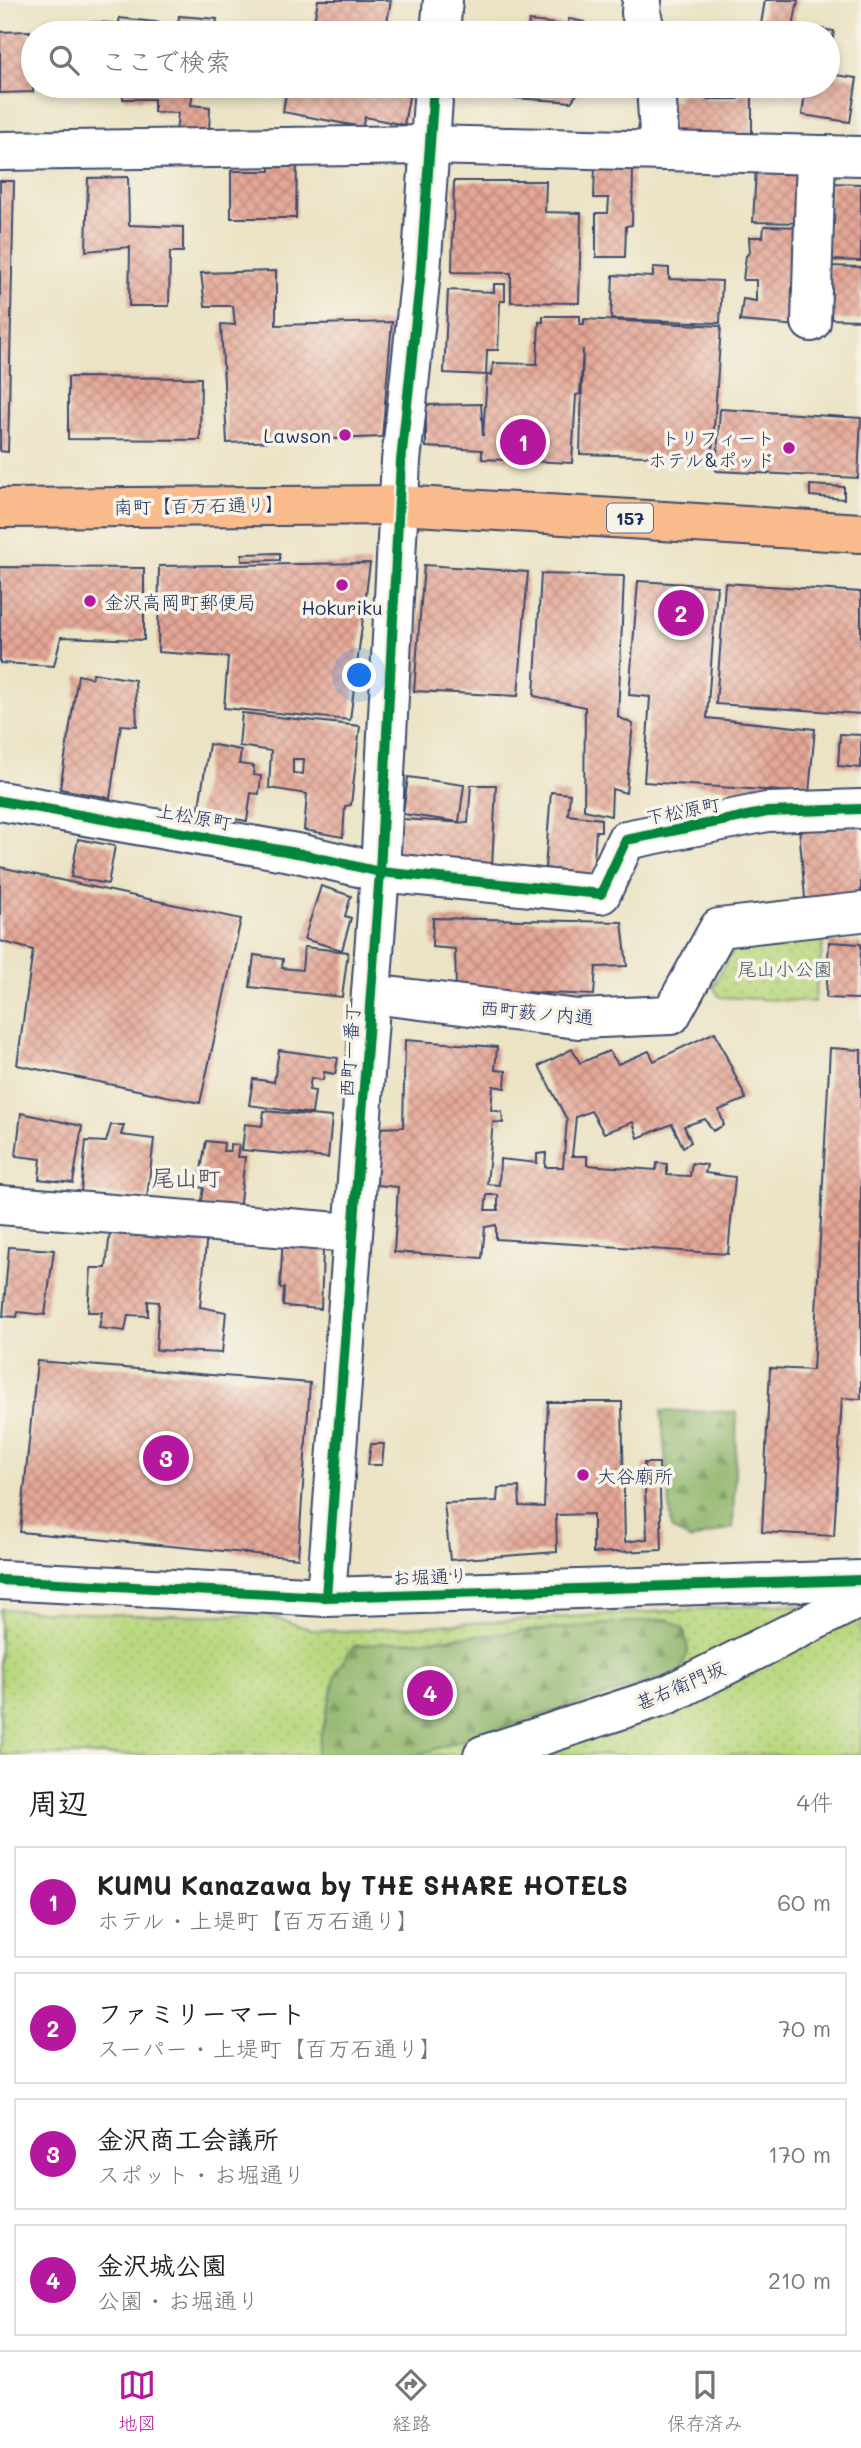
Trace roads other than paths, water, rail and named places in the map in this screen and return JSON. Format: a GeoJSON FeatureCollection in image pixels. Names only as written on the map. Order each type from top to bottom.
{"type":"FeatureCollection","features":[{"type":"Feature","properties":{"kind":"highway","name":"南町【百万石通り】"},"geometry":{"type":"LineString","coordinates":[[0,508],[399,505]]}},
{"type":"Feature","properties":{"kind":"highway","name":"157"},"geometry":{"type":"LineString","coordinates":[[399,505],[861,533]]}},
{"type":"Feature","properties":{"kind":"street"},"geometry":{"type":"LineString","coordinates":[[441,21],[443,0]]}},
{"type":"Feature","properties":{"kind":"street"},"geometry":{"type":"LineString","coordinates":[[642,0],[643,21]]}},
{"type":"Feature","properties":{"kind":"street","name":"西町一番丁"},"geometry":{"type":"LineString","coordinates":[[326,1597],[380,873],[399,505],[421,272],[433,98]]}},
{"type":"Feature","properties":{"kind":"street"},"geometry":{"type":"LineString","coordinates":[[657,98],[660,149]]}},
{"type":"Feature","properties":{"kind":"street"},"geometry":{"type":"LineString","coordinates":[[0,151],[428,145],[861,156]]}},
{"type":"Feature","properties":{"kind":"street"},"geometry":{"type":"LineString","coordinates":[[811,322],[816,156]]}},
{"type":"Feature","properties":{"kind":"street","name":"上松原町"},"geometry":{"type":"LineString","coordinates":[[0,801],[302,854],[380,873]]}},
{"type":"Feature","properties":{"kind":"street","name":"下松原町"},"geometry":{"type":"LineString","coordinates":[[380,873],[601,894],[626,840],[767,813],[861,809]]}},
{"type":"Feature","properties":{"kind":"street","name":"西町薮ノ内通"},"geometry":{"type":"LineString","coordinates":[[371,994],[578,1019],[671,1015],[719,928],[861,912]]}},
{"type":"Feature","properties":{"kind":"street"},"geometry":{"type":"LineString","coordinates":[[0,1205],[352,1233]]}},
{"type":"Feature","properties":{"kind":"street","name":"お堀通り"},"geometry":{"type":"LineString","coordinates":[[0,1580],[326,1597],[861,1580]]}},
{"type":"Feature","properties":{"kind":"street","name":"甚右衛門坂"},"geometry":{"type":"LineString","coordinates":[[484,1755],[669,1695],[854,1601],[861,1588]]}},
{"type":"Feature","properties":{"kind":"place","name":"Lawson"},"geometry":{"type":"Point","coordinates":[345,435]}},
{"type":"Feature","properties":{"kind":"place","name":"KUMU Kanazawa by THE SHARE HOTELS"},"geometry":{"type":"Point","coordinates":[523,442]}},
{"type":"Feature","properties":{"kind":"place","name":"トリフィート ホテル&ポッド"},"geometry":{"type":"Point","coordinates":[789,448]}},
{"type":"Feature","properties":{"kind":"place","name":"Hokuriku"},"geometry":{"type":"Point","coordinates":[342,585]}},
{"type":"Feature","properties":{"kind":"place","name":"金沢高岡町郵便局"},"geometry":{"type":"Point","coordinates":[90,601]}},
{"type":"Feature","properties":{"kind":"place","name":"ファミリーマート"},"geometry":{"type":"Point","coordinates":[681,613]}},
{"type":"Feature","properties":{"kind":"place","name":"金沢商工会議所"},"geometry":{"type":"Point","coordinates":[166,1458]}},
{"type":"Feature","properties":{"kind":"place","name":"大谷廟所"},"geometry":{"type":"Point","coordinates":[583,1475]}},
{"type":"Feature","properties":{"kind":"place","name":"金沢城公園"},"geometry":{"type":"Point","coordinates":[430,1693]}},
{"type":"Feature","properties":{"kind":"district","name":"尾山町"},"geometry":{"type":"Point","coordinates":[186,1177]}},
{"type":"Feature","properties":{"kind":"park label","name":"尾山小公園"},"geometry":{"type":"Point","coordinates":[785,968]}}]}
